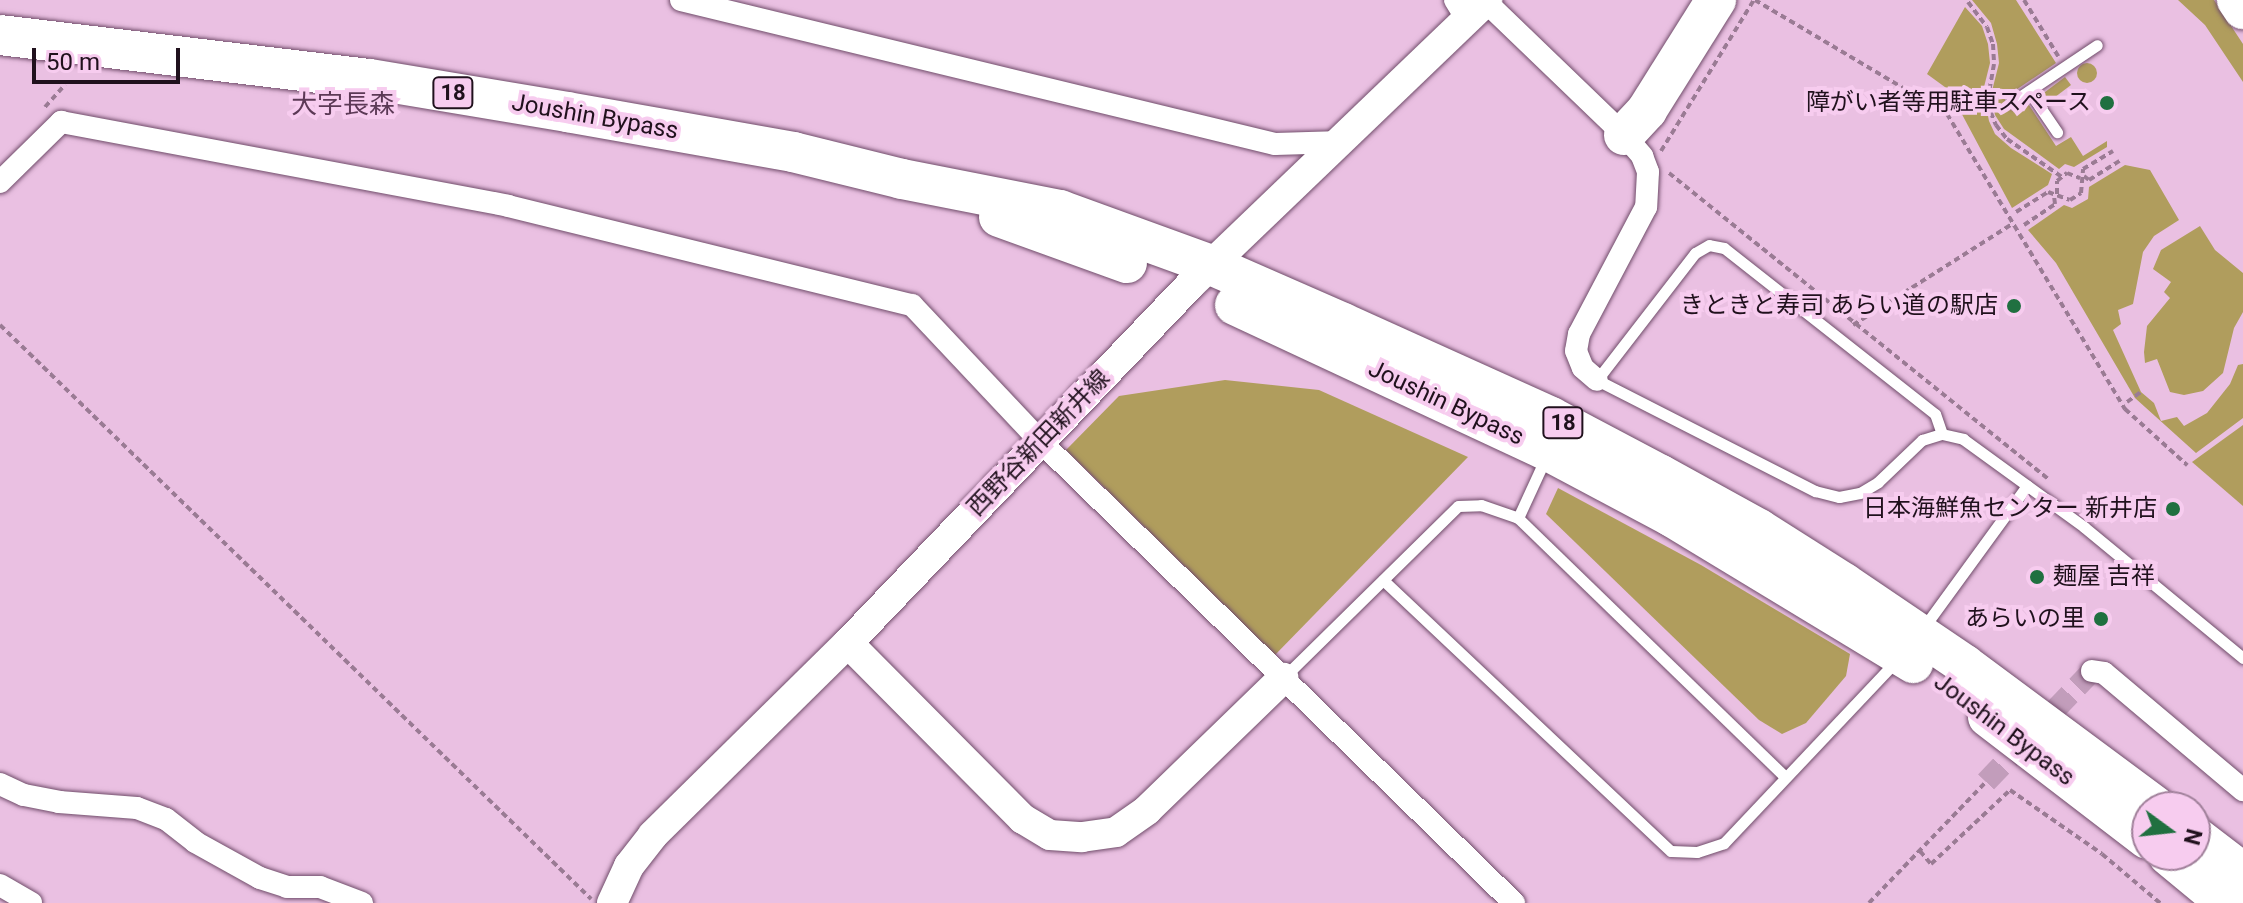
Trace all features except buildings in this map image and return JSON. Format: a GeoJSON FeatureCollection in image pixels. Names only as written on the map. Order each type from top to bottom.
{"type":"FeatureCollection","features":[{"type":"Feature","properties":{"kind":"highway"},"geometry":{"type":"LineString","coordinates":[[1617,127],[1657,65],[1683,0]]}},
{"type":"Feature","properties":{"kind":"highway"},"geometry":{"type":"LineString","coordinates":[[1617,127],[1647,110],[1716,0]]}},
{"type":"Feature","properties":{"kind":"highway"},"geometry":{"type":"LineString","coordinates":[[2237,0],[2243,9]]}},
{"type":"Feature","properties":{"kind":"highway","name":"Joushin Bypass"},"geometry":{"type":"LineString","coordinates":[[0,35],[370,79],[793,152],[902,179],[1060,210],[1200,275],[1548,451],[1910,644],[2132,791]]}},
{"type":"Feature","properties":{"kind":"highway","name":"Joushin Bypass"},"geometry":{"type":"LineString","coordinates":[[1200,275],[1551,417],[1759,529],[1910,644],[2131,826]]}},
{"type":"Feature","properties":{"kind":"highway"},"geometry":{"type":"LineString","coordinates":[[2211,848],[2243,873]]}},
{"type":"Feature","properties":{"kind":"highway"},"geometry":{"type":"LineString","coordinates":[[2187,871],[2226,903]]}},
{"type":"Feature","properties":{"kind":"main road","name":"西野谷新田新井線"},"geometry":{"type":"LineString","coordinates":[[612,903],[629,866],[653,835],[848,643],[1200,275],[1342,142],[1474,5]]}},
{"type":"Feature","properties":{"kind":"main road"},"geometry":{"type":"LineString","coordinates":[[848,643],[1023,819],[1050,835],[1082,837],[1116,832],[1147,810],[1283,678]]}},
{"type":"Feature","properties":{"kind":"street"},"geometry":{"type":"LineString","coordinates":[[681,0],[1275,144],[1342,142]]}},
{"type":"Feature","properties":{"kind":"street"},"geometry":{"type":"LineString","coordinates":[[1474,5],[1617,127],[1652,166],[1646,207],[1579,334],[1576,351],[1583,368],[1597,380]]}},
{"type":"Feature","properties":{"kind":"street"},"geometry":{"type":"LineString","coordinates":[[0,182],[61,122],[508,206],[912,305],[1040,441],[1514,903]]}},
{"type":"Feature","properties":{"kind":"street"},"geometry":{"type":"LineString","coordinates":[[2092,671],[2104,673],[2243,790]]}},
{"type":"Feature","properties":{"kind":"street"},"geometry":{"type":"LineString","coordinates":[[0,784],[24,795],[59,802],[137,808],[166,819],[195,842],[260,878],[287,887],[320,887],[362,903]]}},
{"type":"Feature","properties":{"kind":"street"},"geometry":{"type":"LineString","coordinates":[[0,885],[31,903]]}},
{"type":"Feature","properties":{"kind":"lane"},"geometry":{"type":"LineString","coordinates":[[2012,102],[2097,45]]}},
{"type":"Feature","properties":{"kind":"lane"},"geometry":{"type":"LineString","coordinates":[[2029,91],[2057,132]]}},
{"type":"Feature","properties":{"kind":"lane"},"geometry":{"type":"LineString","coordinates":[[1942,434],[1935,414],[1724,248],[1709,245],[1695,253],[1597,380],[1815,491],[1839,497],[1860,493],[1878,482],[1922,440],[1942,434],[1963,439],[2084,527],[2243,658]]}},
{"type":"Feature","properties":{"kind":"lane"},"geometry":{"type":"LineString","coordinates":[[1518,518],[1548,451]]}},
{"type":"Feature","properties":{"kind":"lane"},"geometry":{"type":"LineString","coordinates":[[1383,580],[1671,851],[1697,852],[1724,843],[1910,644],[2027,486]]}},
{"type":"Feature","properties":{"kind":"lane"},"geometry":{"type":"LineString","coordinates":[[1283,678],[1458,506],[1481,505],[1518,518],[1785,777]]}},
{"type":"Feature","properties":{"kind":"path"},"geometry":{"type":"LineString","coordinates":[[2048,480],[1652,166],[1755,0],[1947,114],[2125,409],[2187,465]]}},
{"type":"Feature","properties":{"kind":"path"},"geometry":{"type":"LineString","coordinates":[[2024,0],[2066,67]]}},
{"type":"Feature","properties":{"kind":"path"},"geometry":{"type":"LineString","coordinates":[[2016,212],[2048,192],[2070,200],[2081,193],[2083,169],[2113,151]]}},
{"type":"Feature","properties":{"kind":"path"},"geometry":{"type":"LineString","coordinates":[[2024,225],[2055,204],[2057,181],[2067,173],[2089,180],[2120,161]]}},
{"type":"Feature","properties":{"kind":"path"},"geometry":{"type":"LineString","coordinates":[[1853,325],[2012,224]]}},
{"type":"Feature","properties":{"kind":"path"},"geometry":{"type":"LineString","coordinates":[[0,325],[595,903]]}},
{"type":"Feature","properties":{"kind":"path"},"geometry":{"type":"LineString","coordinates":[[2127,402],[2142,391]]}},
{"type":"Feature","properties":{"kind":"path"},"geometry":{"type":"LineString","coordinates":[[1869,903],[1986,782]]}},
{"type":"Feature","properties":{"kind":"path"},"geometry":{"type":"LineString","coordinates":[[1920,851],[1931,864],[2010,790],[2102,854],[2160,903]]}},
{"type":"Feature","properties":{"kind":"shaded area"},"geometry":{"type":"Polygon","coordinates":[[[1972,0],[2016,0],[2056,63],[2004,98],[2012,111],[2027,102],[2056,146],[2071,137],[2083,156],[2107,141],[2107,147],[2074,167],[2065,164],[2059,169],[2004,129],[1995,115],[1991,95],[1999,63],[1997,44],[1991,23],[1972,0]]]}},
{"type":"Feature","properties":{"kind":"shaded area"},"geometry":{"type":"Polygon","coordinates":[[[2178,0],[2214,0],[2243,44],[2243,82],[2205,25],[2178,0]]]}},
{"type":"Feature","properties":{"kind":"shaded area"},"geometry":{"type":"Polygon","coordinates":[[[1965,7],[1982,26],[1988,44],[1990,63],[1983,91],[1995,134],[2052,174],[2048,185],[2012,208],[1949,90],[1927,74],[1965,7]]]}},
{"type":"Feature","properties":{"kind":"shaded area"},"geometry":{"type":"Polygon","coordinates":[[[2087,63],[2094,66],[2097,73],[2094,80],[2087,83],[2080,80],[2077,73],[2080,66],[2087,63]]]}},
{"type":"Feature","properties":{"kind":"shaded area"},"geometry":{"type":"Polygon","coordinates":[[[2065,77],[2071,85],[2049,101],[2043,93],[2065,77]]]}},
{"type":"Feature","properties":{"kind":"shaded area"},"geometry":{"type":"Polygon","coordinates":[[[2125,165],[2150,170],[2179,220],[2154,236],[2143,252],[2133,304],[2118,310],[2121,324],[2113,330],[2141,392],[2154,403],[2161,421],[2177,417],[2184,426],[2207,413],[2230,384],[2238,365],[2243,364],[2243,418],[2196,453],[2135,398],[2056,263],[2028,230],[2064,205],[2072,208],[2088,199],[2089,187],[2125,165]]]}},
{"type":"Feature","properties":{"kind":"shaded area"},"geometry":{"type":"Polygon","coordinates":[[[2200,226],[2215,250],[2243,273],[2243,312],[2234,328],[2223,373],[2203,391],[2184,395],[2170,392],[2157,359],[2145,363],[2144,352],[2147,326],[2170,298],[2164,292],[2171,282],[2153,269],[2161,250],[2200,226]]]}},
{"type":"Feature","properties":{"kind":"shaded area"},"geometry":{"type":"Polygon","coordinates":[[[1225,380],[1319,390],[1468,457],[1275,655],[1066,450],[1119,396],[1225,380]]]}},
{"type":"Feature","properties":{"kind":"shaded area"},"geometry":{"type":"Polygon","coordinates":[[[2243,425],[2243,506],[2192,462],[2243,425]]]}},
{"type":"Feature","properties":{"kind":"shaded area"},"geometry":{"type":"Polygon","coordinates":[[[1558,488],[1701,565],[1850,654],[1846,676],[1806,723],[1782,734],[1759,720],[1546,514],[1558,488]]]}},
{"type":"Feature","properties":{"kind":"tunnel"},"geometry":{"type":"LineString","coordinates":[[1986,782],[2092,671]]}},
{"type":"Feature","properties":{"kind":"place","name":"障がい者等用駐車スペース"},"geometry":{"type":"Point","coordinates":[2107,103]}},
{"type":"Feature","properties":{"kind":"place","name":"きときと寿司 あらい道の駅店"},"geometry":{"type":"Point","coordinates":[2014,306]}},
{"type":"Feature","properties":{"kind":"place","name":"日本海鮮魚センター 新井店"},"geometry":{"type":"Point","coordinates":[2173,509]}},
{"type":"Feature","properties":{"kind":"place","name":"麺屋 吉祥"},"geometry":{"type":"Point","coordinates":[2037,577]}},
{"type":"Feature","properties":{"kind":"place","name":"あらいの里"},"geometry":{"type":"Point","coordinates":[2101,619]}},
{"type":"Feature","properties":{"kind":"district","name":"大字長森"},"geometry":{"type":"Point","coordinates":[343,105]}}]}
